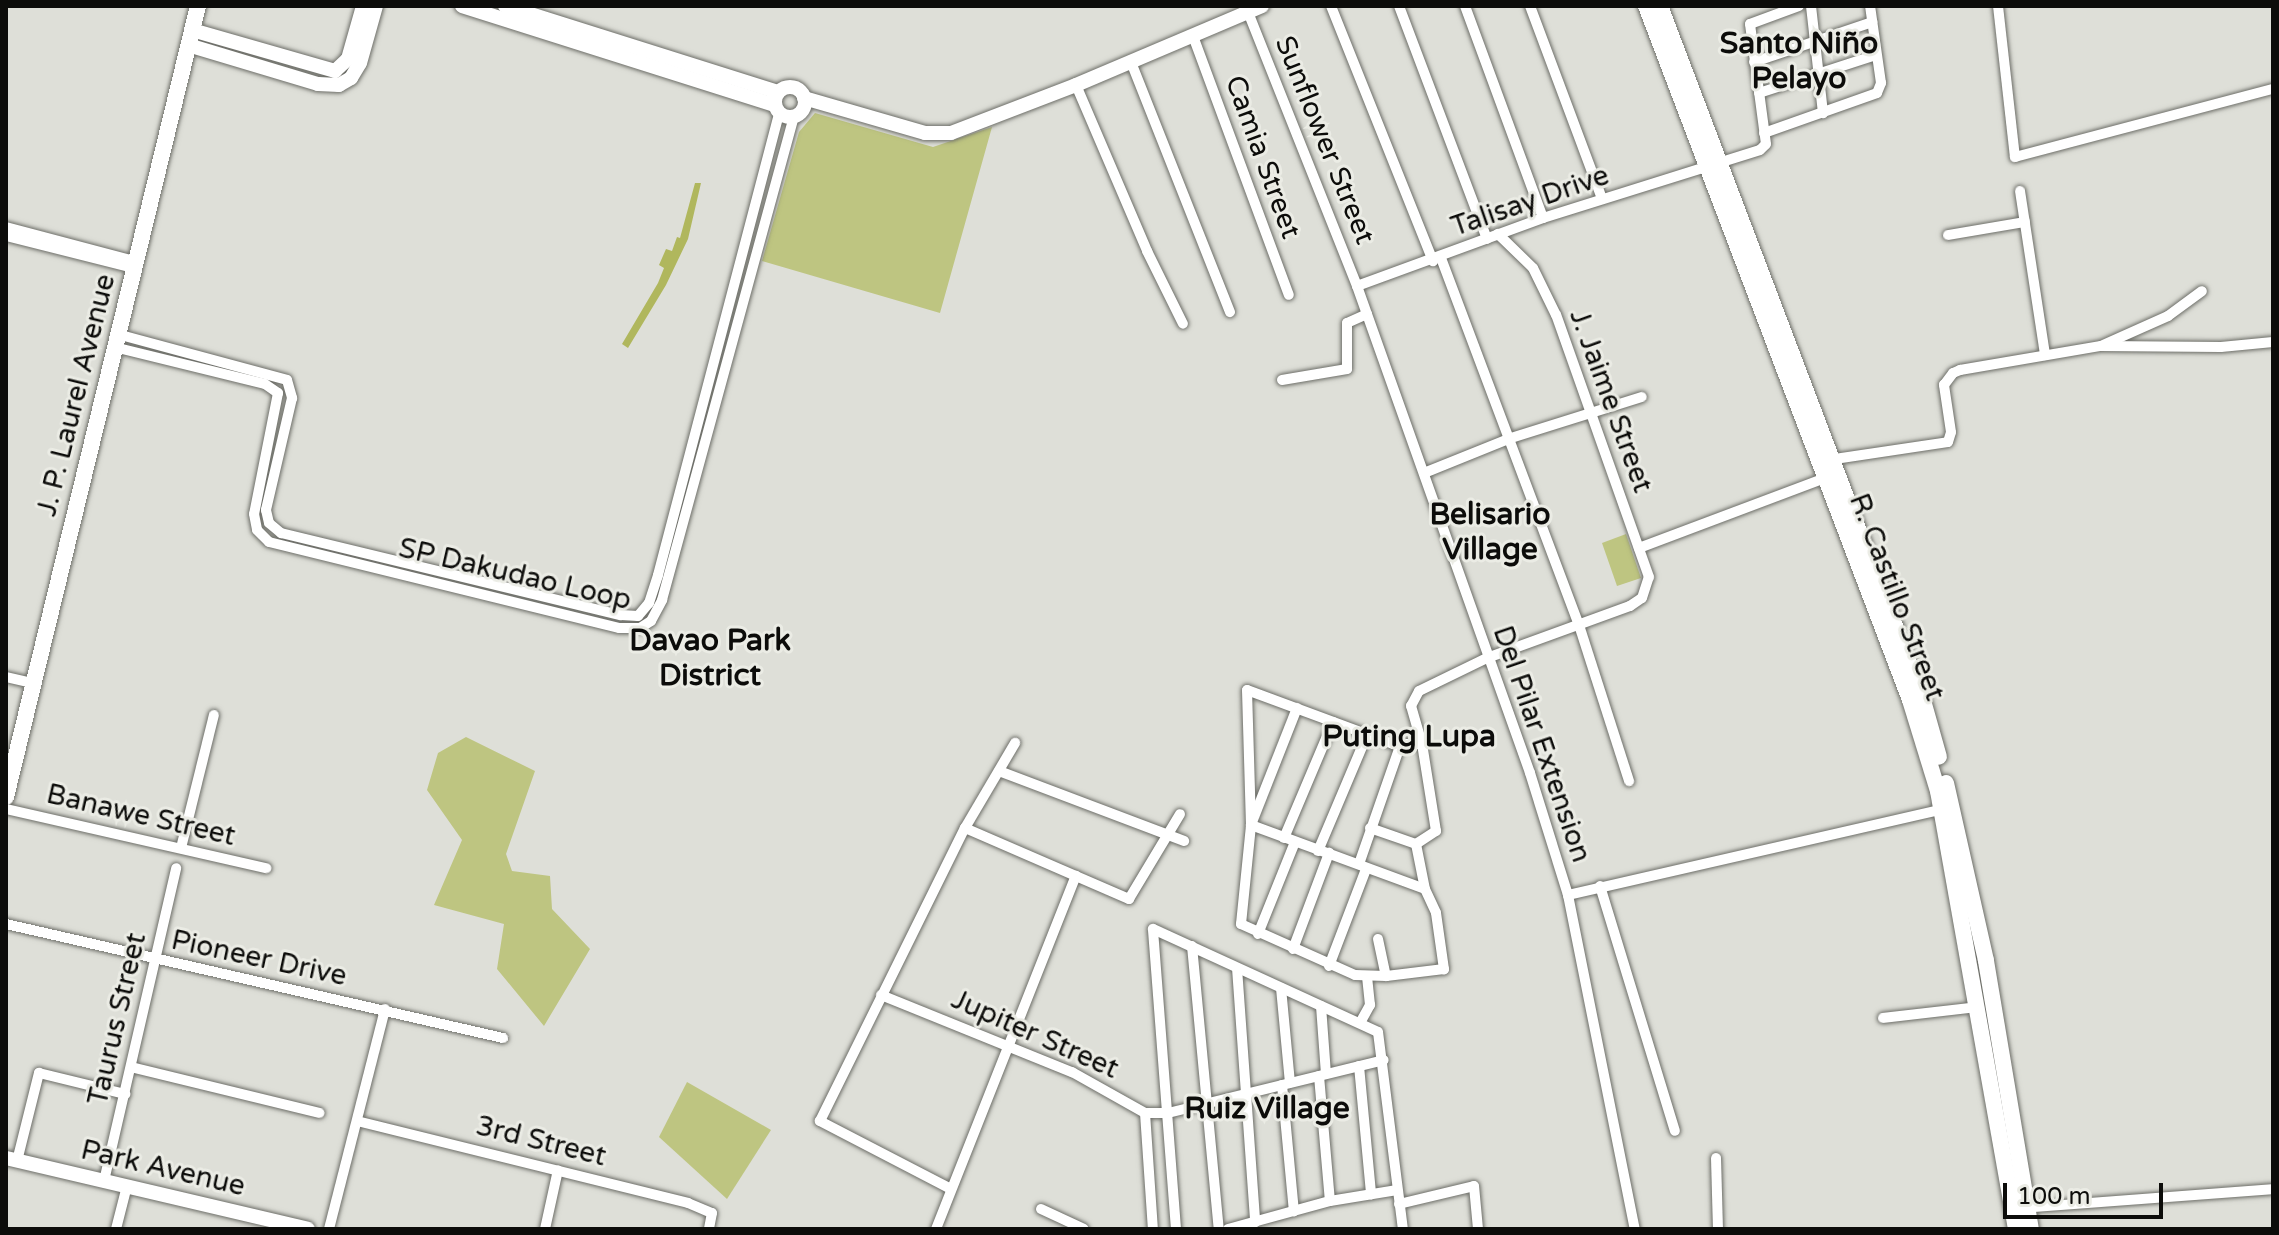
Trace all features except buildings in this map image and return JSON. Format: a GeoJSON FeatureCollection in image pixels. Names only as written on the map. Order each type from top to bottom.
{"type":"FeatureCollection","features":[{"type":"Feature","properties":{"kind":"main road","name":"J. P. Laurel Avenue"},"geometry":{"type":"LineString","coordinates":[[6,797],[198,6]]}},
{"type":"Feature","properties":{"kind":"main road","name":"R. Castillo Street"},"geometry":{"type":"LineString","coordinates":[[1646,6],[1714,166]]}},
{"type":"Feature","properties":{"kind":"main road","name":"R. Castillo Street"},"geometry":{"type":"LineString","coordinates":[[1660,6],[1714,166],[1828,469],[1922,697],[1986,961],[2003,1110],[2020,1208],[2031,1229]]}},
{"type":"Feature","properties":{"kind":"main road","name":"R. Castillo Street"},"geometry":{"type":"LineString","coordinates":[[1947,808],[1978,1007],[2003,1110]]}},
{"type":"Feature","properties":{"kind":"main road","name":"R. Castillo Street"},"geometry":{"type":"LineString","coordinates":[[2016,1229],[2020,1208]]}},
{"type":"Feature","properties":{"kind":"street"},"geometry":{"type":"LineString","coordinates":[[342,76],[363,6]]}},
{"type":"Feature","properties":{"kind":"street"},"geometry":{"type":"LineString","coordinates":[[190,37],[318,84],[342,76],[360,63],[376,6]]}},
{"type":"Feature","properties":{"kind":"street"},"geometry":{"type":"LineString","coordinates":[[462,6],[545,26],[633,53],[782,106],[803,109],[804,98]]}},
{"type":"Feature","properties":{"kind":"street"},"geometry":{"type":"LineString","coordinates":[[505,6],[545,26]]}},
{"type":"Feature","properties":{"kind":"street"},"geometry":{"type":"LineString","coordinates":[[1331,6],[1511,438],[1579,625],[1629,781]]}},
{"type":"Feature","properties":{"kind":"street"},"geometry":{"type":"LineString","coordinates":[[1399,6],[1493,237]]}},
{"type":"Feature","properties":{"kind":"street"},"geometry":{"type":"LineString","coordinates":[[1465,6],[1543,218]]}},
{"type":"Feature","properties":{"kind":"street"},"geometry":{"type":"LineString","coordinates":[[1530,6],[1602,199]]}},
{"type":"Feature","properties":{"kind":"street"},"geometry":{"type":"LineString","coordinates":[[1799,6],[1750,24],[1764,133],[1874,97],[1881,83],[1870,6]]}},
{"type":"Feature","properties":{"kind":"street"},"geometry":{"type":"LineString","coordinates":[[1811,6],[1823,113]]}},
{"type":"Feature","properties":{"kind":"street"},"geometry":{"type":"LineString","coordinates":[[1998,6],[2015,157],[2273,89]]}},
{"type":"Feature","properties":{"kind":"street"},"geometry":{"type":"LineString","coordinates":[[782,106],[791,87],[804,98],[938,134],[971,127],[1257,8]]}},
{"type":"Feature","properties":{"kind":"street","name":"Sunflower Street"},"geometry":{"type":"LineString","coordinates":[[1257,8],[1357,286]]}},
{"type":"Feature","properties":{"kind":"street"},"geometry":{"type":"LineString","coordinates":[[1754,62],[1872,22]]}},
{"type":"Feature","properties":{"kind":"street","name":"Camia Street"},"geometry":{"type":"LineString","coordinates":[[1193,36],[1289,295]]}},
{"type":"Feature","properties":{"kind":"street"},"geometry":{"type":"LineString","coordinates":[[1759,93],[1876,55]]}},
{"type":"Feature","properties":{"kind":"street"},"geometry":{"type":"LineString","coordinates":[[1131,62],[1230,312]]}},
{"type":"Feature","properties":{"kind":"street"},"geometry":{"type":"LineString","coordinates":[[1076,85],[1152,262],[1183,324]]}},
{"type":"Feature","properties":{"kind":"street","name":"SP Dakudao Loop"},"geometry":{"type":"LineString","coordinates":[[115,340],[210,357],[282,376],[291,385],[292,398],[266,510],[269,523],[281,533],[634,616],[644,611],[658,575],[782,106]]}},
{"type":"Feature","properties":{"kind":"street","name":"SP Dakudao Loop"},"geometry":{"type":"LineString","coordinates":[[115,340],[206,370],[265,384],[278,393],[254,523],[260,534],[276,545],[619,628],[640,628],[651,621],[662,600],[782,106]]}},
{"type":"Feature","properties":{"kind":"street","name":"Talisay Drive"},"geometry":{"type":"LineString","coordinates":[[1357,286],[1543,218],[1714,166],[1763,147],[1766,144],[1764,133]]}},
{"type":"Feature","properties":{"kind":"street"},"geometry":{"type":"LineString","coordinates":[[2020,191],[2045,355]]}},
{"type":"Feature","properties":{"kind":"street"},"geometry":{"type":"LineString","coordinates":[[1948,235],[2025,222]]}},
{"type":"Feature","properties":{"kind":"street"},"geometry":{"type":"LineString","coordinates":[[6,227],[35,239]]}},
{"type":"Feature","properties":{"kind":"street"},"geometry":{"type":"LineString","coordinates":[[6,236],[35,239],[134,264]]}},
{"type":"Feature","properties":{"kind":"street","name":"J. Jaime Street"},"geometry":{"type":"LineString","coordinates":[[1493,237],[1533,268],[1556,315],[1649,577],[1642,598],[1630,606],[1579,625]]}},
{"type":"Feature","properties":{"kind":"street","name":"Del Pilar Extension"},"geometry":{"type":"LineString","coordinates":[[1357,286],[1530,773],[1568,895],[1635,1229]]}},
{"type":"Feature","properties":{"kind":"street"},"geometry":{"type":"LineString","coordinates":[[2101,346],[2168,316],[2202,291]]}},
{"type":"Feature","properties":{"kind":"street"},"geometry":{"type":"LineString","coordinates":[[1282,380],[1347,369],[1347,323],[1367,314]]}},
{"type":"Feature","properties":{"kind":"street"},"geometry":{"type":"LineString","coordinates":[[1639,548],[1828,469],[1945,443],[1951,436],[1943,393],[1953,373],[2101,346],[2221,347],[2273,342]]}},
{"type":"Feature","properties":{"kind":"street"},"geometry":{"type":"LineString","coordinates":[[206,370],[210,357]]}},
{"type":"Feature","properties":{"kind":"street"},"geometry":{"type":"LineString","coordinates":[[1424,473],[1511,438],[1642,397]]}},
{"type":"Feature","properties":{"kind":"street"},"geometry":{"type":"LineString","coordinates":[[353,563],[356,551]]}},
{"type":"Feature","properties":{"kind":"street"},"geometry":{"type":"LineString","coordinates":[[1416,844],[1436,831],[1422,744],[1411,706],[1415,696],[1425,686],[1487,658],[1579,625]]}},
{"type":"Feature","properties":{"kind":"street"},"geometry":{"type":"LineString","coordinates":[[6,677],[33,683]]}},
{"type":"Feature","properties":{"kind":"street"},"geometry":{"type":"LineString","coordinates":[[1416,844],[1425,889],[1436,913],[1444,969],[1367,977],[1329,966],[1241,924],[1251,825],[1247,690],[1400,746],[1422,744]]}},
{"type":"Feature","properties":{"kind":"street"},"geometry":{"type":"LineString","coordinates":[[1251,825],[1297,708]]}},
{"type":"Feature","properties":{"kind":"street"},"geometry":{"type":"LineString","coordinates":[[181,848],[214,715]]}},
{"type":"Feature","properties":{"kind":"street"},"geometry":{"type":"LineString","coordinates":[[1258,934],[1333,722]]}},
{"type":"Feature","properties":{"kind":"street"},"geometry":{"type":"LineString","coordinates":[[1293,949],[1324,852],[1367,735]]}},
{"type":"Feature","properties":{"kind":"street"},"geometry":{"type":"LineString","coordinates":[[951,1189],[820,1122],[965,828],[1015,743]]}},
{"type":"Feature","properties":{"kind":"street"},"geometry":{"type":"LineString","coordinates":[[1329,966],[1363,866],[1370,828],[1400,746]]}},
{"type":"Feature","properties":{"kind":"street"},"geometry":{"type":"LineString","coordinates":[[999,771],[1184,841]]}},
{"type":"Feature","properties":{"kind":"street"},"geometry":{"type":"LineString","coordinates":[[1568,895],[1947,808]]}},
{"type":"Feature","properties":{"kind":"street","name":"Banawe Street"},"geometry":{"type":"LineString","coordinates":[[6,809],[266,868]]}},
{"type":"Feature","properties":{"kind":"street"},"geometry":{"type":"LineString","coordinates":[[965,828],[1129,899],[1180,814]]}},
{"type":"Feature","properties":{"kind":"street"},"geometry":{"type":"LineString","coordinates":[[1251,825],[1425,889]]}},
{"type":"Feature","properties":{"kind":"street"},"geometry":{"type":"LineString","coordinates":[[1370,828],[1416,844]]}},
{"type":"Feature","properties":{"kind":"street","name":"Taurus Street"},"geometry":{"type":"LineString","coordinates":[[104,1181],[176,868]]}},
{"type":"Feature","properties":{"kind":"street"},"geometry":{"type":"LineString","coordinates":[[936,1229],[1076,876]]}},
{"type":"Feature","properties":{"kind":"street"},"geometry":{"type":"LineString","coordinates":[[1600,886],[1675,1131]]}},
{"type":"Feature","properties":{"kind":"street","name":"Pioneer Drive"},"geometry":{"type":"LineString","coordinates":[[6,924],[503,1038]]}},
{"type":"Feature","properties":{"kind":"street"},"geometry":{"type":"LineString","coordinates":[[1176,1229],[1153,929],[1360,1023],[1381,1037],[1403,1229]]}},
{"type":"Feature","properties":{"kind":"street"},"geometry":{"type":"LineString","coordinates":[[1378,939],[1386,976]]}},
{"type":"Feature","properties":{"kind":"street"},"geometry":{"type":"LineString","coordinates":[[1192,946],[1219,1229]]}},
{"type":"Feature","properties":{"kind":"street"},"geometry":{"type":"LineString","coordinates":[[1237,968],[1249,1093],[1255,1222]]}},
{"type":"Feature","properties":{"kind":"street"},"geometry":{"type":"LineString","coordinates":[[1360,1023],[1370,1005],[1367,977]]}},
{"type":"Feature","properties":{"kind":"street"},"geometry":{"type":"LineString","coordinates":[[1281,988],[1294,1211]]}},
{"type":"Feature","properties":{"kind":"street","name":"Jupiter Street"},"geometry":{"type":"LineString","coordinates":[[881,995],[1009,1044],[1081,1076],[1145,1113]]}},
{"type":"Feature","properties":{"kind":"street"},"geometry":{"type":"LineString","coordinates":[[1321,1006],[1330,1201]]}},
{"type":"Feature","properties":{"kind":"street"},"geometry":{"type":"LineString","coordinates":[[1883,1018],[1978,1007]]}},
{"type":"Feature","properties":{"kind":"street"},"geometry":{"type":"LineString","coordinates":[[329,1229],[385,1009]]}},
{"type":"Feature","properties":{"kind":"street"},"geometry":{"type":"LineString","coordinates":[[1153,1229],[1145,1113],[1168,1113],[1384,1060]]}},
{"type":"Feature","properties":{"kind":"street"},"geometry":{"type":"LineString","coordinates":[[1359,1066],[1371,1194]]}},
{"type":"Feature","properties":{"kind":"street"},"geometry":{"type":"LineString","coordinates":[[131,1067],[319,1113]]}},
{"type":"Feature","properties":{"kind":"street"},"geometry":{"type":"LineString","coordinates":[[9,1160],[39,1073],[125,1094]]}},
{"type":"Feature","properties":{"kind":"street","name":"3rd Street"},"geometry":{"type":"LineString","coordinates":[[357,1121],[664,1196],[712,1213],[709,1229]]}},
{"type":"Feature","properties":{"kind":"street"},"geometry":{"type":"LineString","coordinates":[[1716,1158],[1718,1229]]}},
{"type":"Feature","properties":{"kind":"street","name":"Park Avenue"},"geometry":{"type":"LineString","coordinates":[[9,1160],[308,1229]]}},
{"type":"Feature","properties":{"kind":"street"},"geometry":{"type":"LineString","coordinates":[[545,1229],[558,1170]]}},
{"type":"Feature","properties":{"kind":"street"},"geometry":{"type":"LineString","coordinates":[[116,1229],[127,1186]]}},
{"type":"Feature","properties":{"kind":"street"},"geometry":{"type":"LineString","coordinates":[[1399,1204],[1474,1186],[1478,1229]]}},
{"type":"Feature","properties":{"kind":"street"},"geometry":{"type":"LineString","coordinates":[[2020,1208],[2273,1189]]}},
{"type":"Feature","properties":{"kind":"street"},"geometry":{"type":"LineString","coordinates":[[1228,1229],[1330,1201],[1397,1190]]}},
{"type":"Feature","properties":{"kind":"street"},"geometry":{"type":"LineString","coordinates":[[1041,1209],[1084,1229]]}},
{"type":"Feature","properties":{"kind":"shaded area"},"geometry":{"type":"Polygon","coordinates":[[[815,113],[933,147],[992,127],[940,313],[762,261],[799,132],[815,113]]]}},
{"type":"Feature","properties":{"kind":"shaded area"},"geometry":{"type":"Polygon","coordinates":[[[695,183],[701,183],[688,239],[666,285],[628,348],[622,344],[658,283],[664,268],[659,265],[666,249],[672,251],[677,237],[680,238],[695,183]]]}},
{"type":"Feature","properties":{"kind":"shaded area"},"geometry":{"type":"Polygon","coordinates":[[[1626,534],[1641,578],[1617,586],[1602,543],[1626,534]]]}},
{"type":"Feature","properties":{"kind":"shaded area"},"geometry":{"type":"Polygon","coordinates":[[[466,737],[535,771],[506,854],[512,871],[550,876],[552,909],[590,949],[544,1026],[497,969],[504,924],[434,905],[462,840],[427,790],[438,753],[466,737]]]}},
{"type":"Feature","properties":{"kind":"shaded area"},"geometry":{"type":"Polygon","coordinates":[[[687,1082],[771,1130],[727,1199],[659,1137],[687,1082]]]}},
{"type":"Feature","properties":{"kind":"district","name":"Santo Niño Pelayo"},"geometry":{"type":"Point","coordinates":[1799,61]}},
{"type":"Feature","properties":{"kind":"district","name":"Belisario Village"},"geometry":{"type":"Point","coordinates":[1490,532]}},
{"type":"Feature","properties":{"kind":"district","name":"Davao Park District"},"geometry":{"type":"Point","coordinates":[710,658]}},
{"type":"Feature","properties":{"kind":"district","name":"Puting Lupa"},"geometry":{"type":"Point","coordinates":[1409,737]}},
{"type":"Feature","properties":{"kind":"district","name":"Ruiz Village"},"geometry":{"type":"Point","coordinates":[1267,1109]}}]}
